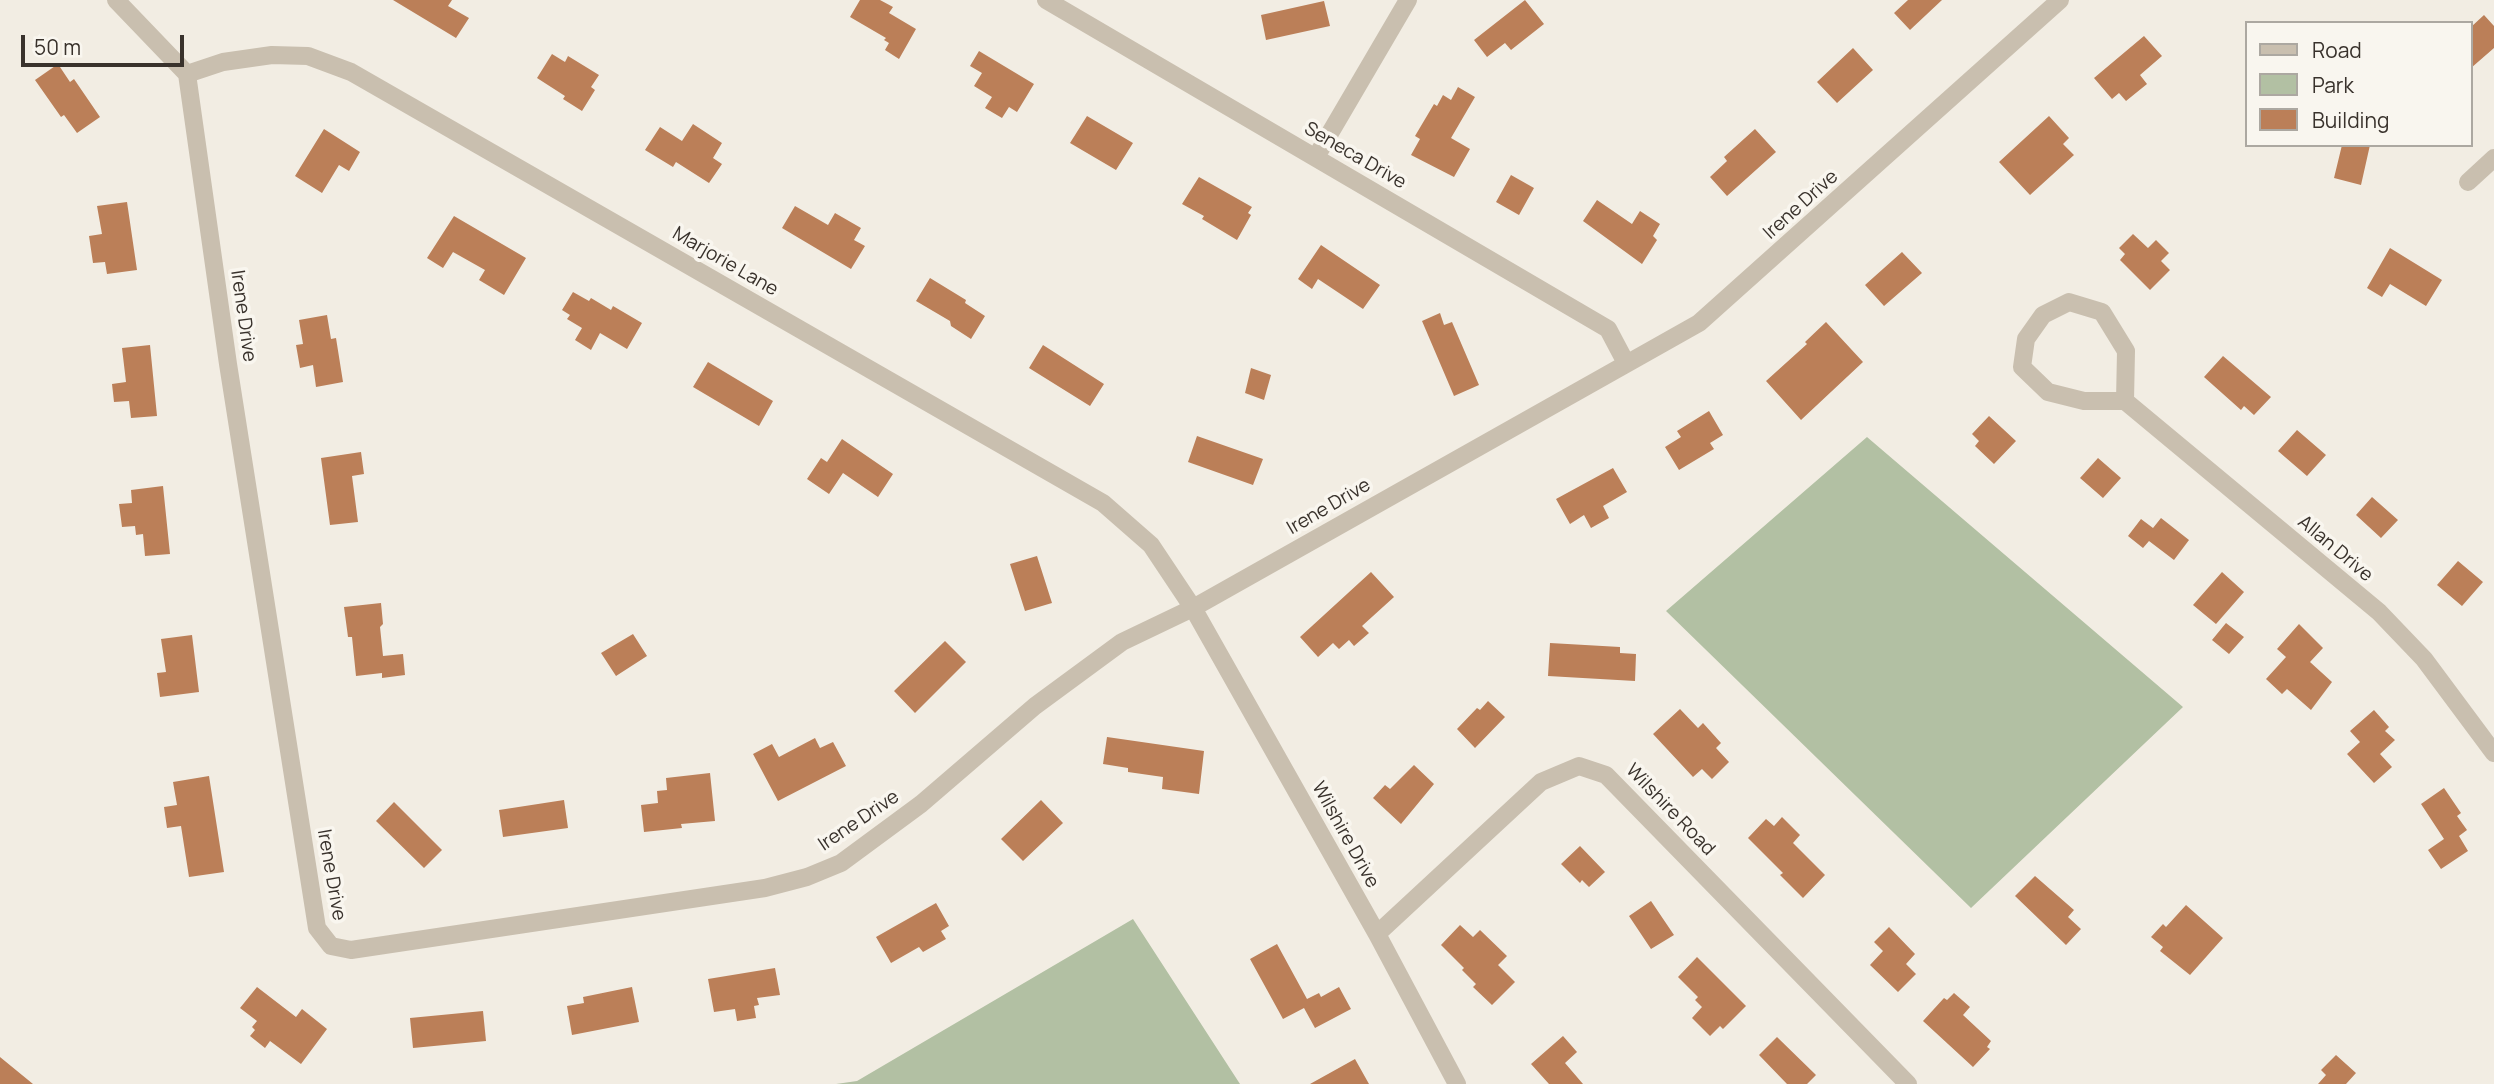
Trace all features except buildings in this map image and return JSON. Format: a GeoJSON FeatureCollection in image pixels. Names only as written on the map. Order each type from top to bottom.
{"type":"FeatureCollection","features":[{"type":"Feature","properties":{"kind":"street"},"geometry":{"type":"LineString","coordinates":[[116,0],[187,74]]}},
{"type":"Feature","properties":{"kind":"street","name":"Seneca Drive"},"geometry":{"type":"LineString","coordinates":[[1046,0],[1608,329],[1626,363]]}},
{"type":"Feature","properties":{"kind":"street"},"geometry":{"type":"LineString","coordinates":[[1316,157],[1408,0]]}},
{"type":"Feature","properties":{"kind":"street","name":"Irene Drive"},"geometry":{"type":"LineString","coordinates":[[187,74],[228,364],[317,928],[331,946],[351,950],[765,888],[807,877],[841,863],[921,804],[1035,706],[1122,642],[1193,608],[1699,323],[2060,0]]}},
{"type":"Feature","properties":{"kind":"street","name":"Marjorie Lane"},"geometry":{"type":"LineString","coordinates":[[187,74],[223,62],[272,55],[308,56],[351,72],[1103,503],[1151,545],[1193,608]]}},
{"type":"Feature","properties":{"kind":"street"},"geometry":{"type":"LineString","coordinates":[[2468,182],[2494,158]]}},
{"type":"Feature","properties":{"kind":"street"},"geometry":{"type":"LineString","coordinates":[[2069,302],[2102,312],[2126,351],[2125,401],[2084,401],[2049,392],[2022,367],[2026,339],[2043,315],[2069,302]]}},
{"type":"Feature","properties":{"kind":"street","name":"Allan Drive"},"geometry":{"type":"LineString","coordinates":[[2125,401],[2379,612],[2424,659],[2494,753]]}},
{"type":"Feature","properties":{"kind":"street","name":"Wilshire Drive"},"geometry":{"type":"LineString","coordinates":[[1193,608],[1377,934],[1457,1084]]}},
{"type":"Feature","properties":{"kind":"street","name":"Wilshire Road"},"geometry":{"type":"LineString","coordinates":[[1377,934],[1541,782],[1578,766],[1606,775],[1908,1084]]}},
{"type":"Feature","properties":{"kind":"green space"},"geometry":{"type":"Polygon","coordinates":[[[1867,437],[2183,707],[1971,908],[1666,611],[1867,437]]]}},
{"type":"Feature","properties":{"kind":"green space"},"geometry":{"type":"Polygon","coordinates":[[[1133,919],[1240,1084],[836,1084],[857,1081],[1133,919]]]}}]}
